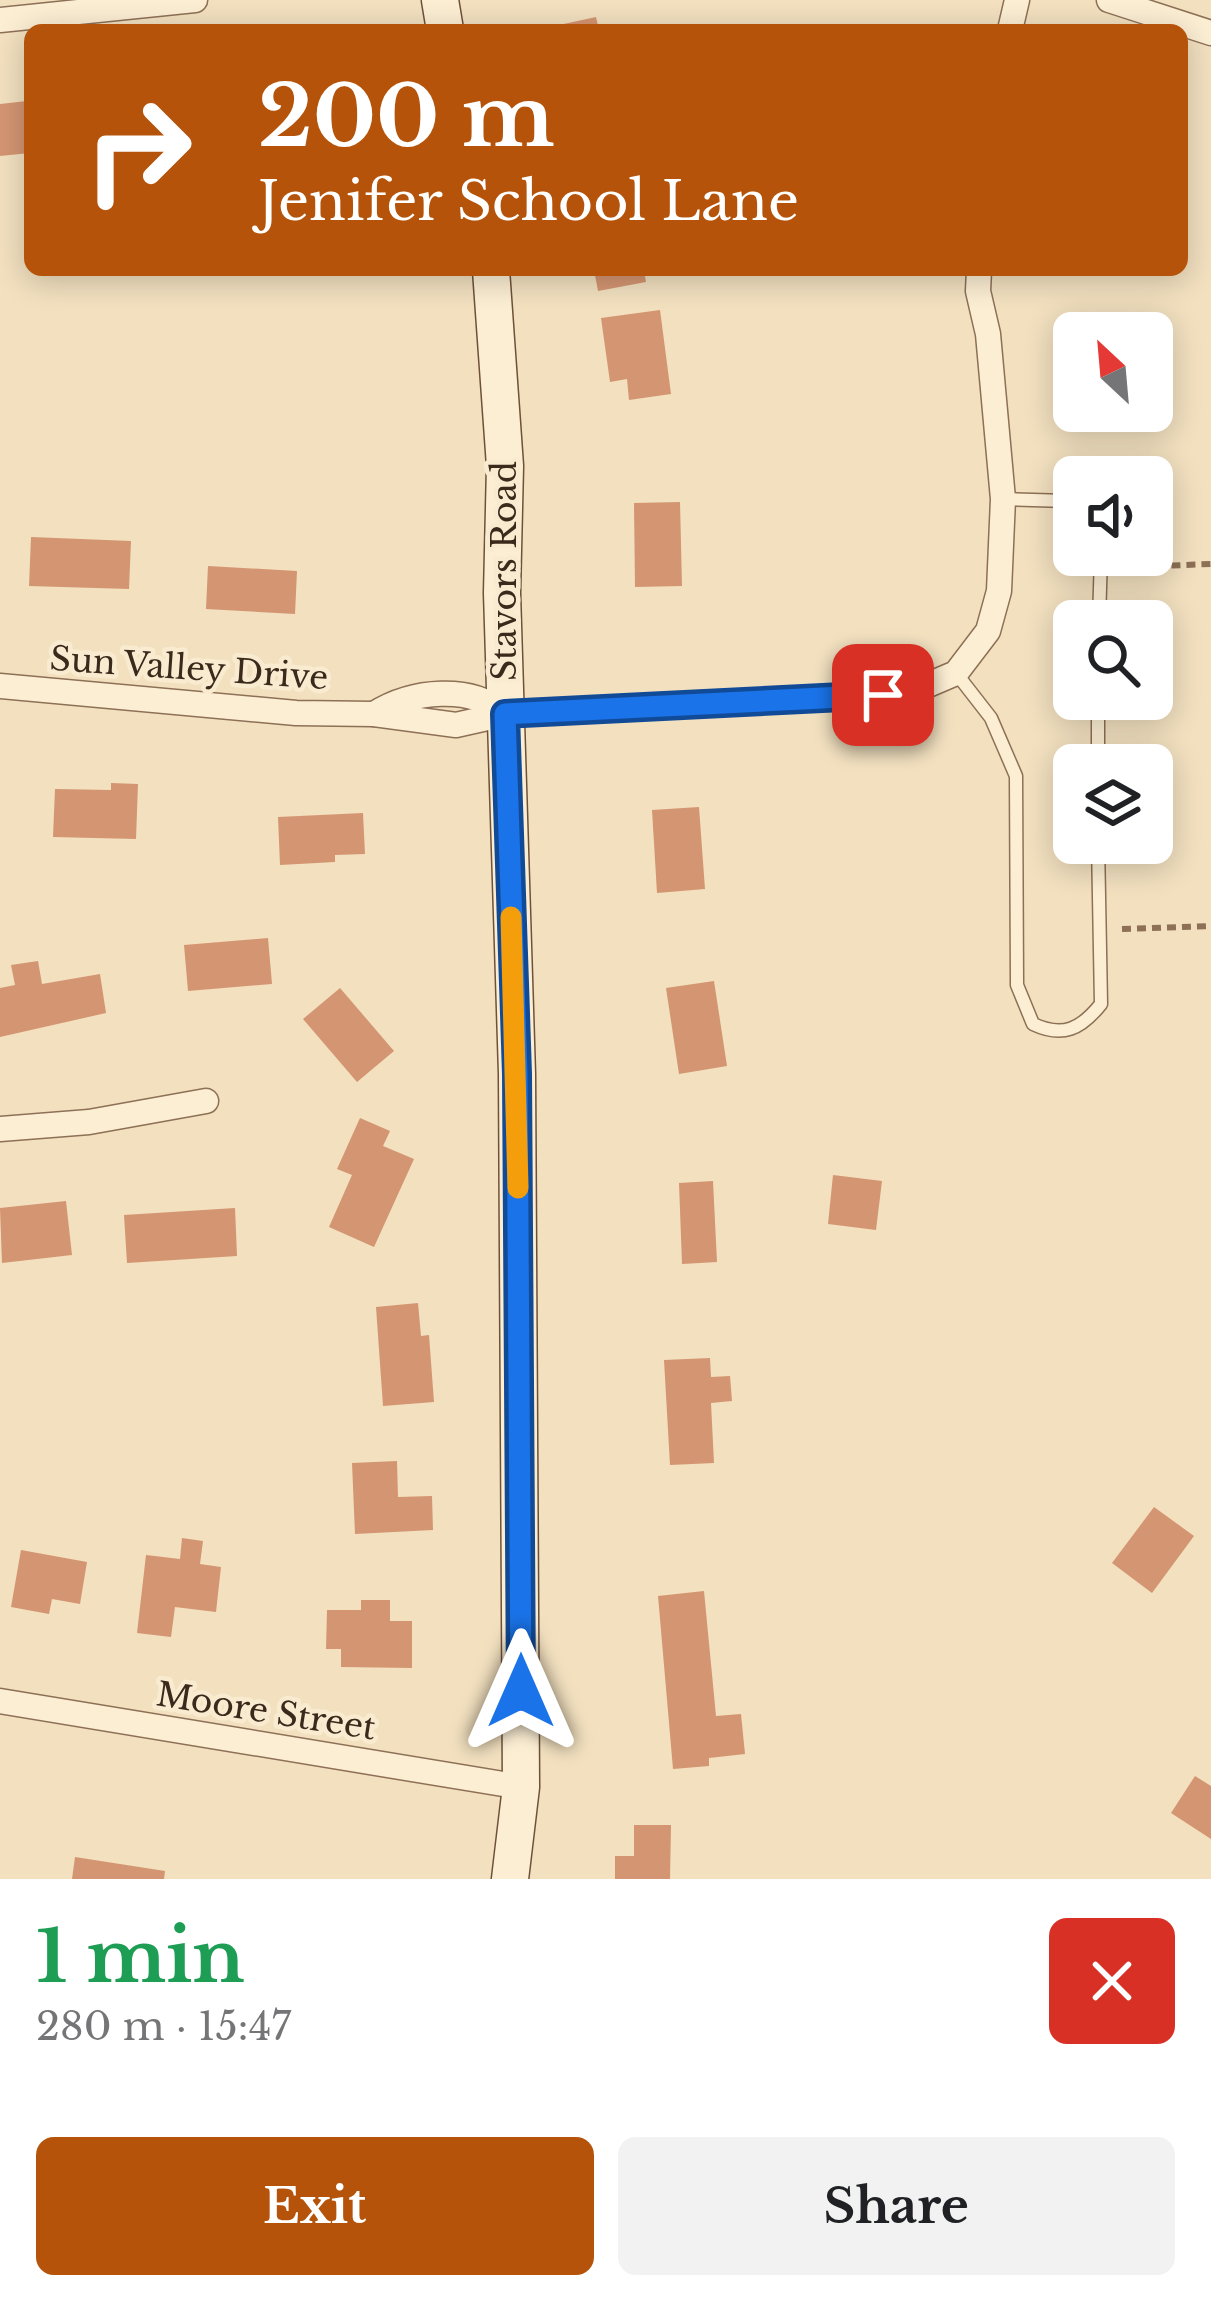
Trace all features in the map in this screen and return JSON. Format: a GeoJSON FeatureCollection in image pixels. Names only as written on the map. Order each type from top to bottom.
{"type":"FeatureCollection","features":[{"type":"Feature","properties":{"kind":"street"},"geometry":{"type":"LineString","coordinates":[[0,20],[194,0]]}},
{"type":"Feature","properties":{"kind":"street"},"geometry":{"type":"LineString","coordinates":[[1109,0],[1183,24]]}},
{"type":"Feature","properties":{"kind":"street","name":"Stavors Road"},"geometry":{"type":"LineString","coordinates":[[491,276],[506,466],[505,714],[517,1074],[521,1787],[510,1879]]}},
{"type":"Feature","properties":{"kind":"street"},"geometry":{"type":"LineString","coordinates":[[505,714],[883,695],[956,673],[988,631],[999,591],[1003,499],[979,276]]}},
{"type":"Feature","properties":{"kind":"street","name":"Sun Valley Drive"},"geometry":{"type":"LineString","coordinates":[[0,686],[296,713],[374,714],[390,703],[424,694],[485,697],[505,714]]}},
{"type":"Feature","properties":{"kind":"street"},"geometry":{"type":"LineString","coordinates":[[0,1129],[89,1122],[206,1101]]}},
{"type":"Feature","properties":{"kind":"street","name":"Moore Street"},"geometry":{"type":"LineString","coordinates":[[0,1701],[521,1787]]}},
{"type":"Feature","properties":{"kind":"lane"},"geometry":{"type":"LineString","coordinates":[[1003,499],[1053,501]]}},
{"type":"Feature","properties":{"kind":"lane"},"geometry":{"type":"LineString","coordinates":[[956,673],[991,718],[1016,776],[1017,985],[1033,1024],[1066,1032],[1088,1020],[1101,1004],[1098,864]]}},
{"type":"Feature","properties":{"kind":"path"},"geometry":{"type":"LineString","coordinates":[[1173,565],[1211,564]]}},
{"type":"Feature","properties":{"kind":"path"},"geometry":{"type":"LineString","coordinates":[[1100,930],[1211,926]]}},
{"type":"Feature","properties":{"kind":"building"},"geometry":{"type":"Polygon","coordinates":[[[596,17],[598,24],[564,24],[596,17]]]}},
{"type":"Feature","properties":{"kind":"building"},"geometry":{"type":"Polygon","coordinates":[[[24,101],[24,154],[0,156],[0,104],[24,101]]]}},
{"type":"Feature","properties":{"kind":"building"},"geometry":{"type":"Polygon","coordinates":[[[595,276],[645,276],[646,282],[598,291],[595,276]]]}},
{"type":"Feature","properties":{"kind":"building"},"geometry":{"type":"Polygon","coordinates":[[[660,310],[671,394],[629,400],[627,379],[610,382],[601,318],[660,310]]]}},
{"type":"Feature","properties":{"kind":"building"},"geometry":{"type":"Polygon","coordinates":[[[680,502],[682,586],[635,587],[634,503],[680,502]]]}},
{"type":"Feature","properties":{"kind":"building"},"geometry":{"type":"Polygon","coordinates":[[[31,537],[131,541],[129,589],[29,586],[31,537]]]}},
{"type":"Feature","properties":{"kind":"building"},"geometry":{"type":"Polygon","coordinates":[[[208,566],[297,571],[295,614],[206,609],[208,566]]]}},
{"type":"Feature","properties":{"kind":"building"},"geometry":{"type":"Polygon","coordinates":[[[111,783],[138,784],[136,839],[53,837],[55,789],[111,790],[111,783]]]}},
{"type":"Feature","properties":{"kind":"building"},"geometry":{"type":"Polygon","coordinates":[[[699,807],[705,889],[657,893],[652,810],[699,807]]]}},
{"type":"Feature","properties":{"kind":"building"},"geometry":{"type":"Polygon","coordinates":[[[363,813],[365,854],[335,855],[335,862],[280,865],[278,817],[363,813]]]}},
{"type":"Feature","properties":{"kind":"building"},"geometry":{"type":"Polygon","coordinates":[[[268,938],[272,984],[188,991],[184,945],[268,938]]]}},
{"type":"Feature","properties":{"kind":"building"},"geometry":{"type":"Polygon","coordinates":[[[38,961],[42,984],[100,974],[106,1013],[0,1037],[0,988],[15,985],[11,965],[38,961]]]}},
{"type":"Feature","properties":{"kind":"building"},"geometry":{"type":"Polygon","coordinates":[[[714,981],[727,1066],[679,1074],[666,988],[714,981]]]}},
{"type":"Feature","properties":{"kind":"building"},"geometry":{"type":"Polygon","coordinates":[[[340,988],[394,1051],[357,1082],[303,1019],[340,988]]]}},
{"type":"Feature","properties":{"kind":"building"},"geometry":{"type":"Polygon","coordinates":[[[360,1118],[390,1131],[383,1146],[414,1159],[374,1247],[329,1227],[352,1175],[337,1169],[360,1118]]]}},
{"type":"Feature","properties":{"kind":"building"},"geometry":{"type":"Polygon","coordinates":[[[833,1175],[882,1181],[876,1230],[828,1224],[833,1175]]]}},
{"type":"Feature","properties":{"kind":"building"},"geometry":{"type":"Polygon","coordinates":[[[713,1181],[717,1262],[682,1264],[679,1183],[713,1181]]]}},
{"type":"Feature","properties":{"kind":"building"},"geometry":{"type":"Polygon","coordinates":[[[66,1201],[72,1255],[2,1263],[0,1208],[66,1201]]]}},
{"type":"Feature","properties":{"kind":"building"},"geometry":{"type":"Polygon","coordinates":[[[235,1208],[237,1256],[127,1263],[124,1215],[235,1208]]]}},
{"type":"Feature","properties":{"kind":"building"},"geometry":{"type":"Polygon","coordinates":[[[418,1303],[421,1336],[429,1335],[434,1402],[383,1406],[376,1307],[418,1303]]]}},
{"type":"Feature","properties":{"kind":"building"},"geometry":{"type":"Polygon","coordinates":[[[710,1358],[711,1377],[730,1376],[732,1401],[711,1403],[714,1463],[670,1465],[664,1360],[710,1358]]]}},
{"type":"Feature","properties":{"kind":"building"},"geometry":{"type":"Polygon","coordinates":[[[397,1461],[398,1497],[432,1496],[433,1530],[355,1534],[352,1463],[397,1461]]]}},
{"type":"Feature","properties":{"kind":"building"},"geometry":{"type":"Polygon","coordinates":[[[1154,1507],[1194,1536],[1152,1593],[1112,1563],[1154,1507]]]}},
{"type":"Feature","properties":{"kind":"building"},"geometry":{"type":"Polygon","coordinates":[[[182,1538],[203,1541],[200,1564],[221,1567],[216,1612],[175,1607],[171,1637],[137,1633],[146,1555],[180,1559],[182,1538]]]}},
{"type":"Feature","properties":{"kind":"building"},"geometry":{"type":"Polygon","coordinates":[[[21,1550],[87,1562],[80,1604],[52,1599],[49,1614],[11,1607],[21,1550]]]}},
{"type":"Feature","properties":{"kind":"building"},"geometry":{"type":"Polygon","coordinates":[[[704,1591],[716,1716],[741,1714],[745,1754],[709,1758],[709,1766],[673,1769],[658,1596],[704,1591]]]}},
{"type":"Feature","properties":{"kind":"building"},"geometry":{"type":"Polygon","coordinates":[[[361,1600],[390,1600],[390,1621],[412,1621],[412,1668],[341,1667],[341,1649],[326,1649],[327,1610],[361,1610],[361,1600]]]}},
{"type":"Feature","properties":{"kind":"building"},"geometry":{"type":"Polygon","coordinates":[[[1195,1776],[1211,1786],[1211,1839],[1171,1813],[1195,1776]]]}},
{"type":"Feature","properties":{"kind":"building"},"geometry":{"type":"Polygon","coordinates":[[[634,1825],[671,1825],[670,1879],[615,1879],[615,1856],[634,1856],[634,1825]]]}},
{"type":"Feature","properties":{"kind":"building"},"geometry":{"type":"Polygon","coordinates":[[[75,1857],[165,1871],[164,1879],[72,1879],[75,1857]]]}},
{"type":"Feature","properties":{"kind":"slow traffic"},"geometry":{"type":"LineString","coordinates":[[511,917],[518,1188]]}},
{"type":"Feature","properties":{"kind":"route"},"geometry":{"type":"LineString","coordinates":[[521,1691],[517,1074],[505,714],[883,695]]}}]}
